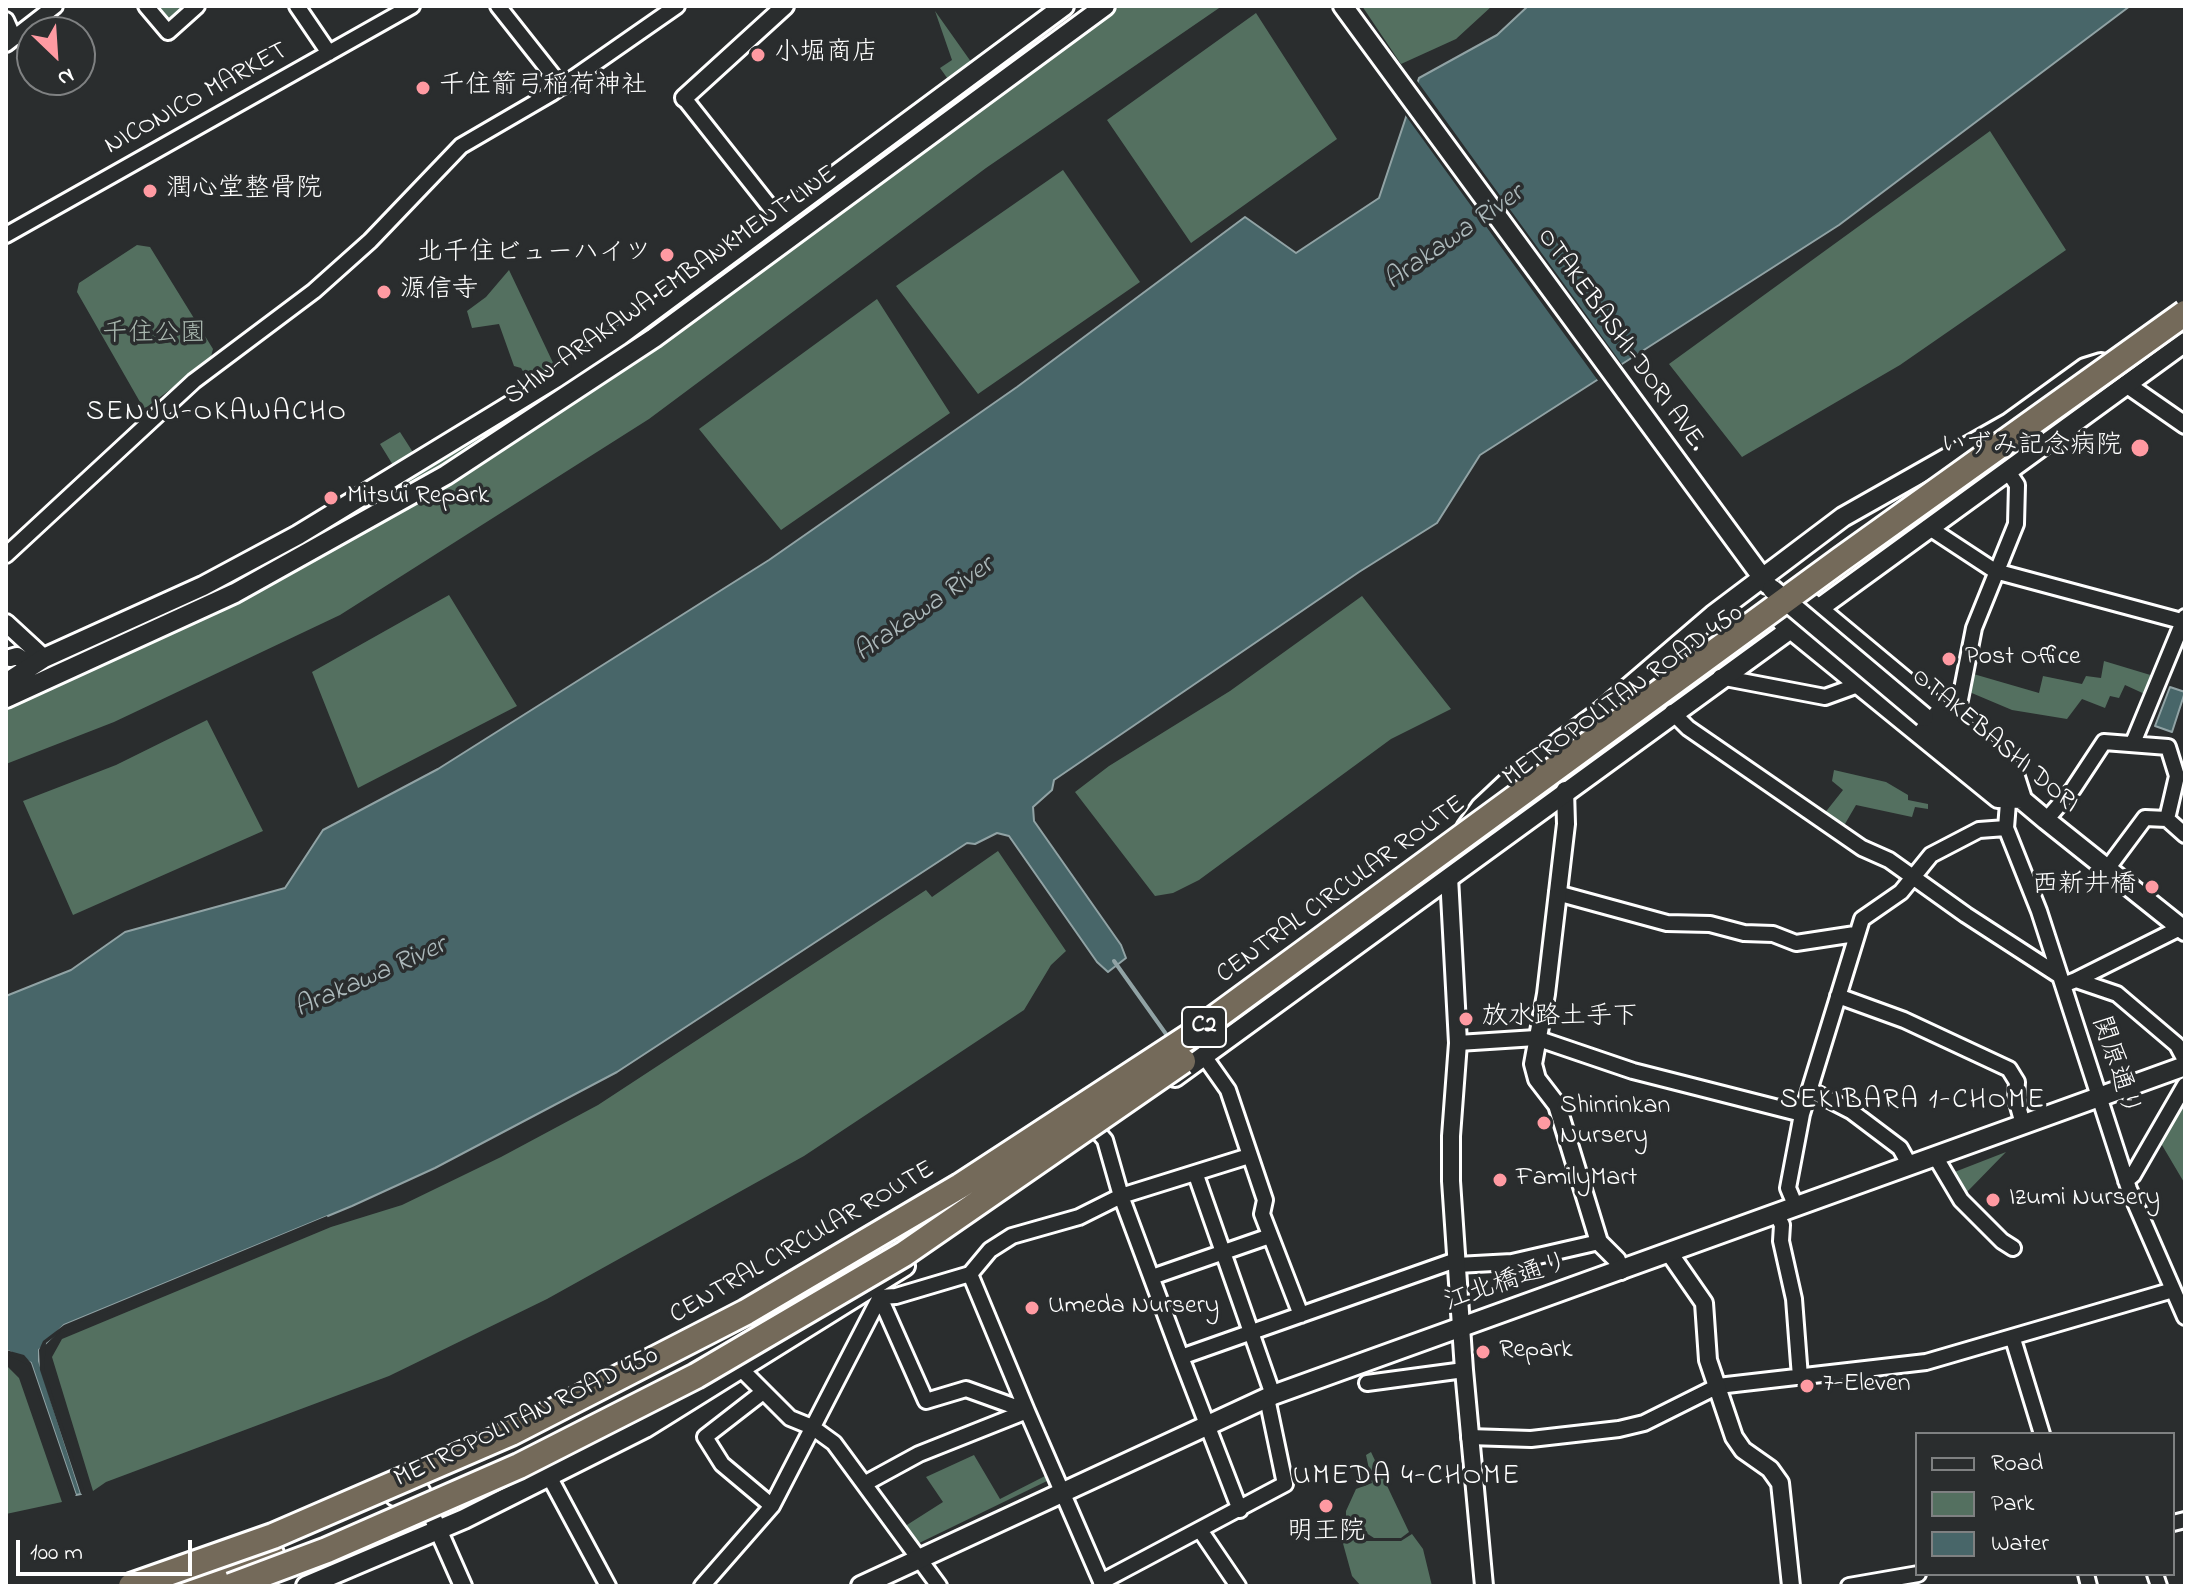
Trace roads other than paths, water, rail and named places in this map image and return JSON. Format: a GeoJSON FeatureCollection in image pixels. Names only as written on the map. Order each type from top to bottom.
{"type":"FeatureCollection","features":[{"type":"Feature","properties":{"kind":"highway","name":"CENTRAL CIRCULAR ROUTE"},"geometry":{"type":"LineString","coordinates":[[131,1586],[273,1536],[511,1433],[694,1340],[886,1231],[1055,1127],[1190,1036],[1840,560],[2185,313]]}},
{"type":"Feature","properties":{"kind":"highway","name":"CENTRAL CIRCULAR ROUTE"},"geometry":{"type":"LineString","coordinates":[[231,1586],[327,1550],[519,1466],[696,1376],[904,1254],[1080,1134],[1861,564],[2185,333]]}},
{"type":"Feature","properties":{"kind":"highway"},"geometry":{"type":"LineString","coordinates":[[185,1586],[380,1511],[534,1439],[769,1310],[886,1231]]}},
{"type":"Feature","properties":{"kind":"highway"},"geometry":{"type":"LineString","coordinates":[[262,1586],[400,1532],[566,1456],[635,1418],[696,1376]]}},
{"type":"Feature","properties":{"kind":"main road","name":"SHIN-ARAKAWA EMBANKMENT LINE"},"geometry":{"type":"LineString","coordinates":[[14,679],[44,658],[203,586],[386,483],[619,336],[1064,6]]}},
{"type":"Feature","properties":{"kind":"main road","name":"OTAKEBASHI-DORI AVE."},"geometry":{"type":"LineString","coordinates":[[1343,6],[1767,584]]}},
{"type":"Feature","properties":{"kind":"main road","name":"SHIN-ARAKAWA EMBANKMENT LINE"},"geometry":{"type":"LineString","coordinates":[[982,67],[1004,62],[1068,16],[1098,10]]}},
{"type":"Feature","properties":{"kind":"main road","name":"SHIN-ARAKAWA EMBANKMENT LINE"},"geometry":{"type":"LineString","coordinates":[[6,698],[212,605],[446,475],[654,338],[1098,10]]}},
{"type":"Feature","properties":{"kind":"main road","name":"METROPOLITAN ROAD 450"},"geometry":{"type":"LineString","coordinates":[[1811,602],[1928,527],[2007,470],[2185,322]]}},
{"type":"Feature","properties":{"kind":"main road","name":"METROPOLITAN ROAD 450"},"geometry":{"type":"LineString","coordinates":[[207,1586],[425,1500],[616,1408],[860,1265],[1193,1042],[1782,623],[2121,377],[2185,342]]}},
{"type":"Feature","properties":{"kind":"main road"},"geometry":{"type":"LineString","coordinates":[[1449,877],[1453,855],[1470,821],[1496,792],[1600,712],[1666,653],[1767,584],[1843,517],[2009,423],[2085,368],[2101,363],[2121,377]]}},
{"type":"Feature","properties":{"kind":"main road","name":"OTAKEBASHI DORI"},"geometry":{"type":"LineString","coordinates":[[1767,584],[2013,795],[2184,930]]}},
{"type":"Feature","properties":{"kind":"main road"},"geometry":{"type":"LineString","coordinates":[[1782,623],[1998,798],[2013,795],[2013,771],[1956,720],[1811,602]]}},
{"type":"Feature","properties":{"kind":"main road","name":"METROPOLITAN ROAD 450"},"geometry":{"type":"LineString","coordinates":[[306,1586],[438,1531],[550,1478],[645,1428],[877,1292],[1720,677],[1782,623]]}},
{"type":"Feature","properties":{"kind":"main road","name":"江北橋通り"},"geometry":{"type":"LineString","coordinates":[[861,1586],[1270,1397],[2185,1066]]}},
{"type":"Feature","properties":{"kind":"main road"},"geometry":{"type":"LineString","coordinates":[[161,1586],[316,1529],[417,1486],[425,1500]]}},
{"type":"Feature","properties":{"kind":"street"},"geometry":{"type":"LineString","coordinates":[[6,20],[10,41],[55,6]]}},
{"type":"Feature","properties":{"kind":"street"},"geometry":{"type":"LineString","coordinates":[[146,6],[168,32],[197,6]]}},
{"type":"Feature","properties":{"kind":"street"},"geometry":{"type":"LineString","coordinates":[[297,6],[329,53]]}},
{"type":"Feature","properties":{"kind":"street","name":"NICONICO MARKET"},"geometry":{"type":"LineString","coordinates":[[6,235],[412,6]]}},
{"type":"Feature","properties":{"kind":"street"},"geometry":{"type":"LineString","coordinates":[[498,6],[562,87]]}},
{"type":"Feature","properties":{"kind":"street"},"geometry":{"type":"LineString","coordinates":[[6,555],[194,381],[314,291],[370,241],[461,146],[562,87],[677,6]]}},
{"type":"Feature","properties":{"kind":"street"},"geometry":{"type":"LineString","coordinates":[[778,217],[684,98],[785,6]]}},
{"type":"Feature","properties":{"kind":"street"},"geometry":{"type":"LineString","coordinates":[[2121,377],[2185,425]]}},
{"type":"Feature","properties":{"kind":"street"},"geometry":{"type":"LineString","coordinates":[[1956,720],[1974,628],[2016,524],[2017,485],[2007,470]]}},
{"type":"Feature","properties":{"kind":"street"},"geometry":{"type":"LineString","coordinates":[[1928,527],[1995,571],[2185,620],[2133,743]]}},
{"type":"Feature","properties":{"kind":"street"},"geometry":{"type":"LineString","coordinates":[[6,623],[44,658]]}},
{"type":"Feature","properties":{"kind":"street"},"geometry":{"type":"LineString","coordinates":[[8,660],[29,643]]}},
{"type":"Feature","properties":{"kind":"street"},"geometry":{"type":"LineString","coordinates":[[8,660],[21,657],[26,662],[14,679]]}},
{"type":"Feature","properties":{"kind":"street"},"geometry":{"type":"LineString","coordinates":[[1720,677],[1825,697],[1858,685]]}},
{"type":"Feature","properties":{"kind":"street"},"geometry":{"type":"LineString","coordinates":[[1672,712],[1688,728],[1862,848],[1889,860],[2066,980],[2126,1000],[2177,1045],[2185,1060]]}},
{"type":"Feature","properties":{"kind":"street"},"geometry":{"type":"LineString","coordinates":[[2046,820],[2073,789],[2104,742],[2168,747],[2177,776],[2167,819]]}},
{"type":"Feature","properties":{"kind":"street"},"geometry":{"type":"LineString","coordinates":[[1565,790],[1567,813],[1546,994],[1533,1064],[1537,1079],[1557,1105],[1599,1242],[1617,1260],[1621,1271]]}},
{"type":"Feature","properties":{"kind":"street"},"geometry":{"type":"LineString","coordinates":[[1796,1207],[1788,1188],[1802,1114],[1862,919],[1891,901],[1931,855],[1979,830],[2006,828],[2013,795]]}},
{"type":"Feature","properties":{"kind":"street"},"geometry":{"type":"LineString","coordinates":[[2107,869],[2145,818],[2167,819],[2185,835]]}},
{"type":"Feature","properties":{"kind":"street","name":"関原通り"},"geometry":{"type":"LineString","coordinates":[[2006,828],[2066,980],[2126,1181],[2184,1310]]}},
{"type":"Feature","properties":{"kind":"street"},"geometry":{"type":"LineString","coordinates":[[1449,877],[1458,1043],[1451,1136],[1457,1263],[1469,1437],[1484,1586]]}},
{"type":"Feature","properties":{"kind":"street"},"geometry":{"type":"LineString","coordinates":[[1557,893],[1667,923],[1710,924],[1744,933],[1773,934],[1796,943],[1855,934]]}},
{"type":"Feature","properties":{"kind":"street"},"geometry":{"type":"LineString","coordinates":[[2066,980],[2184,930]]}},
{"type":"Feature","properties":{"kind":"street"},"geometry":{"type":"LineString","coordinates":[[1838,996],[1904,1020],[2009,1069],[2017,1082],[2016,1099],[2023,1124]]}},
{"type":"Feature","properties":{"kind":"street"},"geometry":{"type":"LineString","coordinates":[[1458,1043],[1536,1038],[1633,1071],[1802,1114]]}},
{"type":"Feature","properties":{"kind":"street"},"geometry":{"type":"LineString","coordinates":[[1204,1056],[1228,1090],[1265,1200],[1262,1214],[1301,1315]]}},
{"type":"Feature","properties":{"kind":"street"},"geometry":{"type":"LineString","coordinates":[[2126,1181],[2133,1175],[2185,1085]]}},
{"type":"Feature","properties":{"kind":"street"},"geometry":{"type":"LineString","coordinates":[[1810,1090],[1851,1111],[1900,1148],[1910,1166]]}},
{"type":"Feature","properties":{"kind":"street"},"geometry":{"type":"LineString","coordinates":[[1098,1132],[1105,1140],[1121,1196],[1240,1510]]}},
{"type":"Feature","properties":{"kind":"street"},"geometry":{"type":"LineString","coordinates":[[877,1292],[896,1296],[970,1274],[990,1250],[1012,1236],[1079,1217],[1121,1196],[1249,1156]]}},
{"type":"Feature","properties":{"kind":"street"},"geometry":{"type":"LineString","coordinates":[[1935,1156],[1961,1200],[2013,1248]]}},
{"type":"Feature","properties":{"kind":"street"},"geometry":{"type":"LineString","coordinates":[[970,1274],[1102,1584],[1285,1484],[1270,1397],[1252,1332],[1196,1175]]}},
{"type":"Feature","properties":{"kind":"street"},"geometry":{"type":"LineString","coordinates":[[1777,1215],[1782,1225],[1781,1241],[1794,1299],[1800,1377]]}},
{"type":"Feature","properties":{"kind":"street"},"geometry":{"type":"LineString","coordinates":[[1152,1277],[1270,1236]]}},
{"type":"Feature","properties":{"kind":"street"},"geometry":{"type":"LineString","coordinates":[[1181,1357],[1457,1263],[1512,1262],[1599,1242]]}},
{"type":"Feature","properties":{"kind":"street"},"geometry":{"type":"LineString","coordinates":[[1670,1254],[1704,1303],[1708,1360],[1734,1437],[1743,1450],[1770,1469],[1780,1483],[1791,1586]]}},
{"type":"Feature","properties":{"kind":"street"},"geometry":{"type":"LineString","coordinates":[[860,1265],[877,1292],[926,1401],[966,1389],[1027,1411]]}},
{"type":"Feature","properties":{"kind":"street"},"geometry":{"type":"LineString","coordinates":[[1469,1437],[1531,1439],[1611,1431],[1644,1423],[1718,1386],[1926,1362],[2173,1290]]}},
{"type":"Feature","properties":{"kind":"street"},"geometry":{"type":"LineString","coordinates":[[702,1586],[772,1506],[877,1292]]}},
{"type":"Feature","properties":{"kind":"street"},"geometry":{"type":"LineString","coordinates":[[2013,1339],[2041,1432]]}},
{"type":"Feature","properties":{"kind":"street"},"geometry":{"type":"LineString","coordinates":[[741,1369],[790,1418],[812,1427],[834,1443],[939,1586]]}},
{"type":"Feature","properties":{"kind":"street"},"geometry":{"type":"LineString","coordinates":[[1367,1383],[1464,1370]]}},
{"type":"Feature","properties":{"kind":"street"},"geometry":{"type":"LineString","coordinates":[[763,1392],[705,1437],[722,1464],[772,1506]]}},
{"type":"Feature","properties":{"kind":"street"},"geometry":{"type":"LineString","coordinates":[[864,1484],[919,1454],[1027,1411]]}},
{"type":"Feature","properties":{"kind":"street"},"geometry":{"type":"LineString","coordinates":[[550,1478],[608,1586]]}},
{"type":"Feature","properties":{"kind":"street"},"geometry":{"type":"LineString","coordinates":[[425,1500],[463,1586]]}},
{"type":"Feature","properties":{"kind":"street"},"geometry":{"type":"LineString","coordinates":[[1200,1530],[1237,1586]]}},
{"type":"Feature","properties":{"kind":"street"},"geometry":{"type":"LineString","coordinates":[[1849,1586],[1915,1575]]}},
{"type":"Feature","properties":{"kind":"water","name":"Arakawa River"},"geometry":{"type":"Polygon","coordinates":[[[1528,6],[2130,6],[1839,225],[1480,455],[1437,523],[1359,572],[1054,780],[1052,790],[1033,807],[1034,821],[1121,945],[1126,958],[1108,972],[1097,962],[1009,836],[997,833],[975,844],[967,843],[617,1072],[435,1168],[352,1206],[64,1325],[39,1350],[39,1361],[81,1494],[76,1495],[31,1363],[6,1350],[6,996],[71,970],[125,932],[285,888],[323,830],[438,769],[769,560],[1017,387],[1245,217],[1296,253],[1379,198],[1419,78],[1497,35],[1528,6]]]}},
{"type":"Feature","properties":{"kind":"water"},"geometry":{"type":"Polygon","coordinates":[[[2170,687],[2185,692],[2172,732],[2155,726],[2170,687]]]}},
{"type":"Feature","properties":{"kind":"waterway"},"geometry":{"type":"LineString","coordinates":[[1114,961],[1166,1034]]}},
{"type":"Feature","properties":{"kind":"place","name":"小堀商店"},"geometry":{"type":"Point","coordinates":[758,55]}},
{"type":"Feature","properties":{"kind":"place","name":"千住箭弓稲荷神社"},"geometry":{"type":"Point","coordinates":[423,88]}},
{"type":"Feature","properties":{"kind":"place","name":"潤心堂整骨院"},"geometry":{"type":"Point","coordinates":[150,191]}},
{"type":"Feature","properties":{"kind":"place","name":"北千住ビューハイツ"},"geometry":{"type":"Point","coordinates":[667,255]}},
{"type":"Feature","properties":{"kind":"place","name":"源信寺"},"geometry":{"type":"Point","coordinates":[384,292]}},
{"type":"Feature","properties":{"kind":"place","name":"いずみ記念病院"},"geometry":{"type":"Point","coordinates":[2140,448]}},
{"type":"Feature","properties":{"kind":"place","name":"Mitsui Repark"},"geometry":{"type":"Point","coordinates":[331,498]}},
{"type":"Feature","properties":{"kind":"place","name":"Post Office"},"geometry":{"type":"Point","coordinates":[1949,659]}},
{"type":"Feature","properties":{"kind":"place","name":"西新井橋"},"geometry":{"type":"Point","coordinates":[2152,887]}},
{"type":"Feature","properties":{"kind":"place","name":"放水路土手下"},"geometry":{"type":"Point","coordinates":[1466,1019]}},
{"type":"Feature","properties":{"kind":"place","name":"Shinrinkan Nursery"},"geometry":{"type":"Point","coordinates":[1544,1123]}},
{"type":"Feature","properties":{"kind":"place","name":"FamilyMart"},"geometry":{"type":"Point","coordinates":[1500,1180]}},
{"type":"Feature","properties":{"kind":"place","name":"Izumi Nursery"},"geometry":{"type":"Point","coordinates":[1993,1200]}},
{"type":"Feature","properties":{"kind":"place","name":"Umeda Nursery"},"geometry":{"type":"Point","coordinates":[1032,1308]}},
{"type":"Feature","properties":{"kind":"place","name":"Repark"},"geometry":{"type":"Point","coordinates":[1483,1352]}},
{"type":"Feature","properties":{"kind":"place","name":"7-Eleven"},"geometry":{"type":"Point","coordinates":[1807,1386]}},
{"type":"Feature","properties":{"kind":"place","name":"明王院"},"geometry":{"type":"Point","coordinates":[1326,1506]}},
{"type":"Feature","properties":{"kind":"district","name":"SENJU-OKAWACHO"},"geometry":{"type":"Point","coordinates":[217,414]}},
{"type":"Feature","properties":{"kind":"district","name":"SEKIBARA 1-CHOME"},"geometry":{"type":"Point","coordinates":[1913,1102]}},
{"type":"Feature","properties":{"kind":"district","name":"UMEDA 4-CHOME"},"geometry":{"type":"Point","coordinates":[1407,1478]}},
{"type":"Feature","properties":{"kind":"park label","name":"千住公園"},"geometry":{"type":"Point","coordinates":[154,336]}}]}
